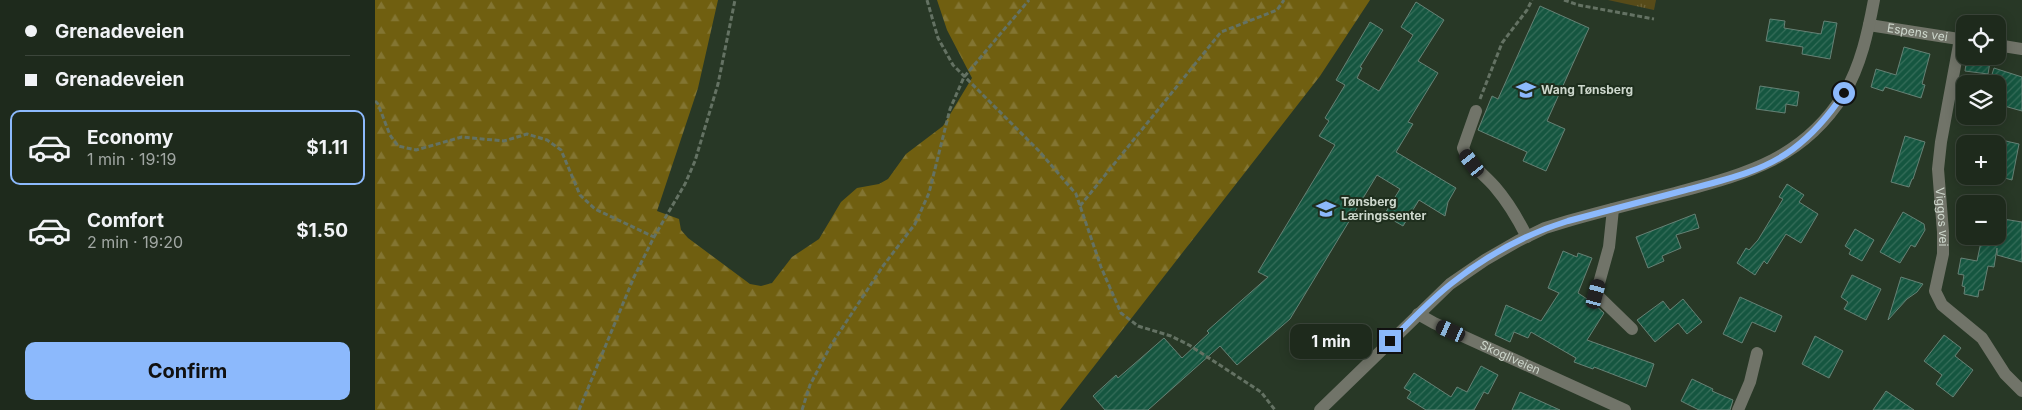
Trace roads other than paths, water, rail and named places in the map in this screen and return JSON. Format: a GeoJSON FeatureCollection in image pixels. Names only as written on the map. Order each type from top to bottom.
{"type":"FeatureCollection","features":[{"type":"Feature","properties":{"kind":"street"},"geometry":{"type":"LineString","coordinates":[[1320,410],[1418,314],[1463,274],[1527,237],[1560,223],[1753,170],[1791,150],[1807,137],[1833,109],[1844,93],[1864,48],[1874,0]]}},
{"type":"Feature","properties":{"kind":"street","name":"Espens vei"},"geometry":{"type":"LineString","coordinates":[[1869,25],[1956,38]]}},
{"type":"Feature","properties":{"kind":"street"},"geometry":{"type":"LineString","coordinates":[[2006,46],[2022,49]]}},
{"type":"Feature","properties":{"kind":"street","name":"Viggos vei"},"geometry":{"type":"LineString","coordinates":[[1957,65],[1941,142],[1938,169],[1943,254],[1935,292],[1942,305],[1982,338],[2005,374],[2022,391]]}},
{"type":"Feature","properties":{"kind":"street"},"geometry":{"type":"LineString","coordinates":[[1476,111],[1463,148],[1465,154],[1506,201],[1527,237]]}},
{"type":"Feature","properties":{"kind":"street"},"geometry":{"type":"LineString","coordinates":[[1613,209],[1609,247],[1596,294],[1632,329]]}},
{"type":"Feature","properties":{"kind":"street","name":"Skogliveien"},"geometry":{"type":"LineString","coordinates":[[1418,314],[1600,405],[1625,410]]}},
{"type":"Feature","properties":{"kind":"street"},"geometry":{"type":"LineString","coordinates":[[1739,410],[1750,382],[1757,352]]}},
{"type":"Feature","properties":{"kind":"place","name":"Wang Tønsberg"},"geometry":{"type":"Point","coordinates":[1526,90]}},
{"type":"Feature","properties":{"kind":"place","name":"Tønsberg Læringssenter"},"geometry":{"type":"Point","coordinates":[1326,209]}}]}
